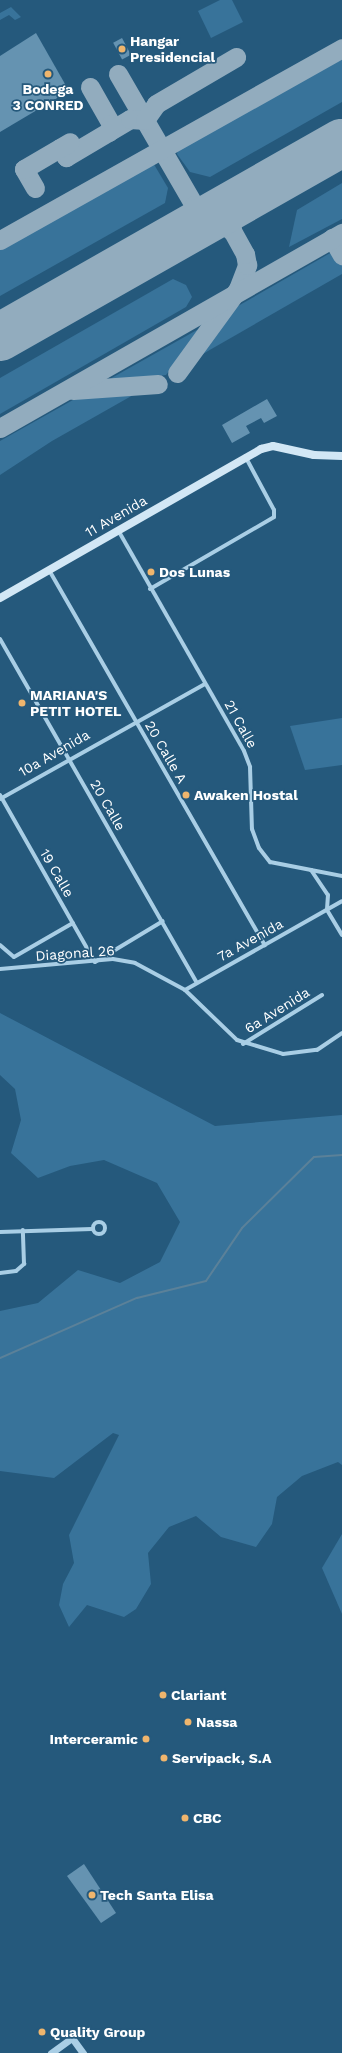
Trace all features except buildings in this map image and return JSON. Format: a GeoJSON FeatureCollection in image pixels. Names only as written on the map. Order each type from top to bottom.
{"type":"FeatureCollection","features":[{"type":"Feature","properties":{"kind":"main road"},"geometry":{"type":"LineString","coordinates":[[245,456],[273,446],[314,455],[342,456]]}},
{"type":"Feature","properties":{"kind":"main road","name":"11 Avenida"},"geometry":{"type":"LineString","coordinates":[[0,598],[245,456]]}},
{"type":"Feature","properties":{"kind":"street"},"geometry":{"type":"LineString","coordinates":[[150,589],[274,517],[274,510],[245,456]]}},
{"type":"Feature","properties":{"kind":"street","name":"21 Calle"},"geometry":{"type":"LineString","coordinates":[[118,530],[247,759],[252,829],[259,848],[270,862],[342,876]]}},
{"type":"Feature","properties":{"kind":"street","name":"20 Calle A"},"geometry":{"type":"LineString","coordinates":[[49,570],[265,944]]}},
{"type":"Feature","properties":{"kind":"street","name":"20 Calle"},"geometry":{"type":"LineString","coordinates":[[0,639],[197,983]]}},
{"type":"Feature","properties":{"kind":"street","name":"10a Avenida"},"geometry":{"type":"LineString","coordinates":[[1,798],[136,721],[205,684]]}},
{"type":"Feature","properties":{"kind":"street","name":"19 Calle"},"geometry":{"type":"LineString","coordinates":[[1,798],[95,962]]}},
{"type":"Feature","properties":{"kind":"street"},"geometry":{"type":"LineString","coordinates":[[311,870],[328,895],[327,910],[342,935]]}},
{"type":"Feature","properties":{"kind":"street","name":"7a Avenida"},"geometry":{"type":"LineString","coordinates":[[185,990],[342,901]]}},
{"type":"Feature","properties":{"kind":"street"},"geometry":{"type":"LineString","coordinates":[[95,962],[162,921]]}},
{"type":"Feature","properties":{"kind":"street"},"geometry":{"type":"LineString","coordinates":[[0,945],[9,956],[23,953],[73,924]]}},
{"type":"Feature","properties":{"kind":"street","name":"Diagonal 26"},"geometry":{"type":"LineString","coordinates":[[0,969],[113,960],[135,963],[185,990],[221,1027],[243,1044]]}},
{"type":"Feature","properties":{"kind":"street","name":"6a Avenida"},"geometry":{"type":"LineString","coordinates":[[243,1044],[322,995]]}},
{"type":"Feature","properties":{"kind":"street"},"geometry":{"type":"LineString","coordinates":[[243,1044],[296,1054],[317,1050],[342,1033]]}},
{"type":"Feature","properties":{"kind":"street"},"geometry":{"type":"LineString","coordinates":[[0,1232],[23,1230],[92,1229]]}},
{"type":"Feature","properties":{"kind":"street"},"geometry":{"type":"LineString","coordinates":[[0,1273],[23,1267],[23,1230]]}},
{"type":"Feature","properties":{"kind":"street"},"geometry":{"type":"LineString","coordinates":[[51,2053],[72,2038],[83,2053]]}},
{"type":"Feature","properties":{"kind":"shaded area"},"geometry":{"type":"Polygon","coordinates":[[[220,0],[232,0],[243,22],[211,38],[198,11],[220,0]]]}},
{"type":"Feature","properties":{"kind":"shaded area"},"geometry":{"type":"Polygon","coordinates":[[[11,7],[21,17],[15,20],[9,15],[0,20],[0,13],[11,7]]]}},
{"type":"Feature","properties":{"kind":"shaded area"},"geometry":{"type":"Polygon","coordinates":[[[342,57],[342,102],[210,177],[190,172],[177,154],[178,148],[342,57]]]}},
{"type":"Feature","properties":{"kind":"shaded area"},"geometry":{"type":"Polygon","coordinates":[[[152,161],[168,188],[165,203],[0,296],[0,249],[152,161]]]}},
{"type":"Feature","properties":{"kind":"shaded area"},"geometry":{"type":"Polygon","coordinates":[[[342,183],[342,219],[289,247],[297,210],[342,183]]]}},
{"type":"Feature","properties":{"kind":"shaded area"},"geometry":{"type":"Polygon","coordinates":[[[332,252],[342,265],[342,274],[194,359],[231,310],[332,252]]]}},
{"type":"Feature","properties":{"kind":"shaded area"},"geometry":{"type":"Polygon","coordinates":[[[173,279],[186,285],[192,297],[186,307],[0,414],[0,378],[173,279]]]}},
{"type":"Feature","properties":{"kind":"shaded area"},"geometry":{"type":"Polygon","coordinates":[[[204,326],[166,375],[107,383],[108,380],[204,326]]]}},
{"type":"Feature","properties":{"kind":"shaded area"},"geometry":{"type":"Polygon","coordinates":[[[142,390],[52,441],[0,475],[0,441],[80,396],[142,390]]]}},
{"type":"Feature","properties":{"kind":"shaded area"},"geometry":{"type":"Polygon","coordinates":[[[342,718],[342,765],[305,770],[290,726],[342,718]]]}},
{"type":"Feature","properties":{"kind":"shaded area"},"geometry":{"type":"Polygon","coordinates":[[[0,1013],[215,1126],[342,1115],[342,1465],[338,1462],[302,1476],[277,1497],[272,1524],[256,1547],[221,1537],[196,1516],[169,1527],[148,1553],[151,1584],[136,1609],[124,1617],[87,1605],[69,1627],[59,1605],[63,1584],[74,1563],[69,1535],[119,1435],[113,1433],[54,1478],[0,1471],[0,1311],[38,1303],[78,1270],[120,1283],[160,1262],[180,1222],[157,1183],[104,1160],[70,1166],[38,1178],[11,1153],[21,1120],[15,1089],[0,1075],[0,1013]]]}},
{"type":"Feature","properties":{"kind":"shaded area"},"geometry":{"type":"Polygon","coordinates":[[[342,1534],[342,1614],[322,1568],[342,1534]]]}},
{"type":"Feature","properties":{"kind":"waterway"},"geometry":{"type":"LineString","coordinates":[[0,1358],[137,1298],[206,1281],[242,1228],[314,1157],[342,1155]]}},
{"type":"Feature","properties":{"kind":"taxiway"},"geometry":{"type":"LineString","coordinates":[[0,240],[342,48]]}},
{"type":"Feature","properties":{"kind":"taxiway"},"geometry":{"type":"LineString","coordinates":[[60,148],[66,157],[130,119],[145,120],[156,104],[236,57]]}},
{"type":"Feature","properties":{"kind":"taxiway"},"geometry":{"type":"LineString","coordinates":[[118,74],[194,205],[195,226]]}},
{"type":"Feature","properties":{"kind":"taxiway"},"geometry":{"type":"LineString","coordinates":[[90,87],[111,124],[109,132]]}},
{"type":"Feature","properties":{"kind":"taxiway"},"geometry":{"type":"LineString","coordinates":[[35,188],[24,169],[70,142]]}},
{"type":"Feature","properties":{"kind":"taxiway"},"geometry":{"type":"LineString","coordinates":[[177,373],[238,289],[247,265],[245,254],[232,231],[194,205]]}},
{"type":"Feature","properties":{"kind":"taxiway"},"geometry":{"type":"LineString","coordinates":[[231,206],[232,231]]}},
{"type":"Feature","properties":{"kind":"taxiway"},"geometry":{"type":"LineString","coordinates":[[0,428],[342,233]]}},
{"type":"Feature","properties":{"kind":"taxiway"},"geometry":{"type":"LineString","coordinates":[[332,238],[342,255]]}},
{"type":"Feature","properties":{"kind":"taxiway"},"geometry":{"type":"LineString","coordinates":[[73,390],[158,384]]}},
{"type":"Feature","properties":{"kind":"runway"},"geometry":{"type":"LineString","coordinates":[[0,337],[342,143]]}},
{"type":"Feature","properties":{"kind":"place","name":"Hangar Presidencial"},"geometry":{"type":"Point","coordinates":[122,49]}},
{"type":"Feature","properties":{"kind":"place","name":"Bodega 3 CONRED"},"geometry":{"type":"Point","coordinates":[48,74]}},
{"type":"Feature","properties":{"kind":"place","name":"Dos Lunas"},"geometry":{"type":"Point","coordinates":[151,572]}},
{"type":"Feature","properties":{"kind":"place","name":"MARIANA'S PETIT HOTEL"},"geometry":{"type":"Point","coordinates":[22,703]}},
{"type":"Feature","properties":{"kind":"place","name":"Awaken Hostal"},"geometry":{"type":"Point","coordinates":[186,795]}},
{"type":"Feature","properties":{"kind":"place","name":"Clariant"},"geometry":{"type":"Point","coordinates":[163,1695]}},
{"type":"Feature","properties":{"kind":"place","name":"Nassa"},"geometry":{"type":"Point","coordinates":[188,1722]}},
{"type":"Feature","properties":{"kind":"place","name":"Interceramic"},"geometry":{"type":"Point","coordinates":[146,1739]}},
{"type":"Feature","properties":{"kind":"place","name":"Servipack, S.A"},"geometry":{"type":"Point","coordinates":[164,1758]}},
{"type":"Feature","properties":{"kind":"place","name":"CBC"},"geometry":{"type":"Point","coordinates":[185,1818]}},
{"type":"Feature","properties":{"kind":"place","name":"Tech Santa Elisa"},"geometry":{"type":"Point","coordinates":[92,1895]}},
{"type":"Feature","properties":{"kind":"place","name":"Quality Group"},"geometry":{"type":"Point","coordinates":[42,2032]}}]}
